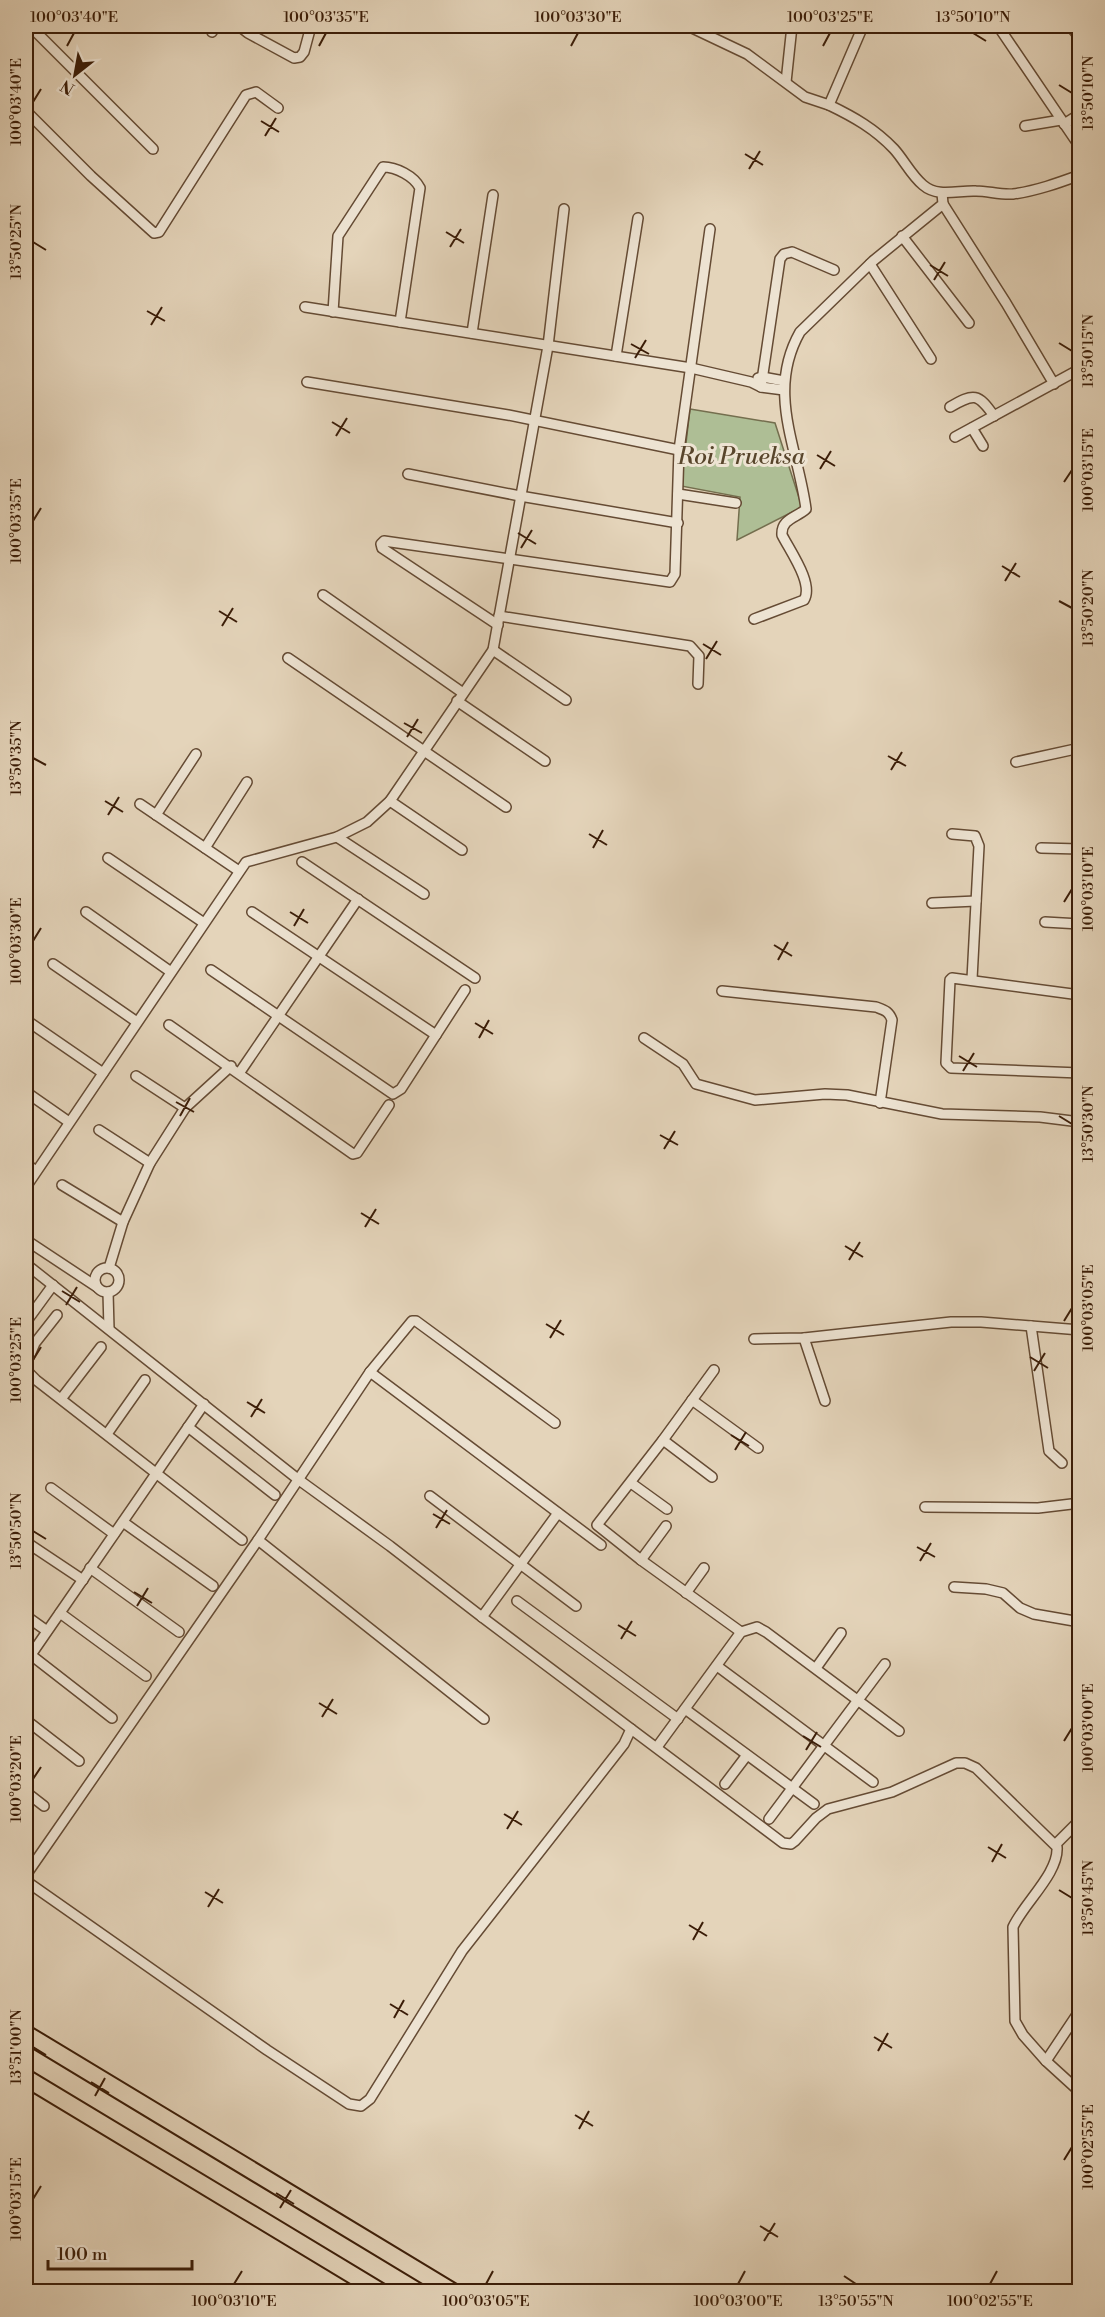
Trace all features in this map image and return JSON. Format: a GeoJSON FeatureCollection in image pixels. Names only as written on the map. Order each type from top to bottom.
{"type":"FeatureCollection","features":[{"type":"Feature","properties":{"kind":"highway"},"geometry":{"type":"LineString","coordinates":[[26,2034],[453,2292]]}},
{"type":"Feature","properties":{"kind":"highway"},"geometry":{"type":"LineString","coordinates":[[26,2078],[381,2292]]}},
{"type":"Feature","properties":{"kind":"street"},"geometry":{"type":"LineString","coordinates":[[30,26],[153,148]]}},
{"type":"Feature","properties":{"kind":"street"},"geometry":{"type":"LineString","coordinates":[[239,26],[294,58],[300,57],[304,52],[311,26]]}},
{"type":"Feature","properties":{"kind":"street"},"geometry":{"type":"LineString","coordinates":[[688,26],[747,54],[805,97],[829,105],[861,121],[895,150],[924,186],[933,192],[976,191],[1012,194],[1052,186],[1080,175]]}},
{"type":"Feature","properties":{"kind":"street"},"geometry":{"type":"LineString","coordinates":[[786,82],[792,26]]}},
{"type":"Feature","properties":{"kind":"street"},"geometry":{"type":"LineString","coordinates":[[829,105],[863,26]]}},
{"type":"Feature","properties":{"kind":"street"},"geometry":{"type":"LineString","coordinates":[[998,26],[1080,147]]}},
{"type":"Feature","properties":{"kind":"street"},"geometry":{"type":"LineString","coordinates":[[1070,26],[1080,38]]}},
{"type":"Feature","properties":{"kind":"street"},"geometry":{"type":"LineString","coordinates":[[26,111],[91,176],[154,233],[159,232],[246,95],[256,92],[278,108]]}},
{"type":"Feature","properties":{"kind":"street"},"geometry":{"type":"LineString","coordinates":[[1025,126],[1063,122],[1080,114]]}},
{"type":"Feature","properties":{"kind":"street"},"geometry":{"type":"LineString","coordinates":[[333,312],[338,236],[383,167],[391,167],[417,181],[420,188],[400,322]]}},
{"type":"Feature","properties":{"kind":"street"},"geometry":{"type":"LineString","coordinates":[[942,193],[943,204],[1054,384]]}},
{"type":"Feature","properties":{"kind":"street"},"geometry":{"type":"LineString","coordinates":[[472,333],[493,195]]}},
{"type":"Feature","properties":{"kind":"street"},"geometry":{"type":"LineString","coordinates":[[754,619],[804,600],[807,594],[807,584],[782,535],[782,526],[785,522],[806,509],[784,407],[784,386],[795,342],[800,332],[870,264],[943,204]]}},
{"type":"Feature","properties":{"kind":"street"},"geometry":{"type":"LineString","coordinates":[[26,1186],[248,860],[337,837],[367,822],[390,801],[493,650],[548,346],[564,209]]}},
{"type":"Feature","properties":{"kind":"street"},"geometry":{"type":"LineString","coordinates":[[616,356],[638,218]]}},
{"type":"Feature","properties":{"kind":"street"},"geometry":{"type":"LineString","coordinates":[[698,684],[699,657],[690,646],[499,620],[382,548],[381,544],[384,541],[670,582],[675,574],[679,450],[710,229]]}},
{"type":"Feature","properties":{"kind":"street"},"geometry":{"type":"LineString","coordinates":[[903,236],[969,323]]}},
{"type":"Feature","properties":{"kind":"street"},"geometry":{"type":"LineString","coordinates":[[761,387],[780,259],[784,254],[792,252],[834,270]]}},
{"type":"Feature","properties":{"kind":"street"},"geometry":{"type":"LineString","coordinates":[[870,264],[931,359]]}},
{"type":"Feature","properties":{"kind":"street"},"geometry":{"type":"LineString","coordinates":[[305,307],[691,368],[751,382],[761,387],[784,386]]}},
{"type":"Feature","properties":{"kind":"street"},"geometry":{"type":"LineString","coordinates":[[955,437],[1080,369]]}},
{"type":"Feature","properties":{"kind":"street"},"geometry":{"type":"LineString","coordinates":[[751,382],[762,377],[784,386]]}},
{"type":"Feature","properties":{"kind":"street"},"geometry":{"type":"LineString","coordinates":[[308,382],[508,415],[679,450]]}},
{"type":"Feature","properties":{"kind":"street"},"geometry":{"type":"LineString","coordinates":[[950,407],[969,396],[977,397],[984,402],[994,416]]}},
{"type":"Feature","properties":{"kind":"street"},"geometry":{"type":"LineString","coordinates":[[972,428],[983,446]]}},
{"type":"Feature","properties":{"kind":"street"},"geometry":{"type":"LineString","coordinates":[[408,474],[678,523]]}},
{"type":"Feature","properties":{"kind":"street"},"geometry":{"type":"LineString","coordinates":[[678,494],[736,502]]}},
{"type":"Feature","properties":{"kind":"street"},"geometry":{"type":"LineString","coordinates":[[323,595],[545,761]]}},
{"type":"Feature","properties":{"kind":"street"},"geometry":{"type":"LineString","coordinates":[[493,650],[566,700]]}},
{"type":"Feature","properties":{"kind":"street"},"geometry":{"type":"LineString","coordinates":[[288,658],[507,807]]}},
{"type":"Feature","properties":{"kind":"street"},"geometry":{"type":"LineString","coordinates":[[1016,762],[1080,748]]}},
{"type":"Feature","properties":{"kind":"street"},"geometry":{"type":"LineString","coordinates":[[156,815],[196,754]]}},
{"type":"Feature","properties":{"kind":"street"},"geometry":{"type":"LineString","coordinates":[[205,848],[248,782]]}},
{"type":"Feature","properties":{"kind":"street"},"geometry":{"type":"LineString","coordinates":[[390,801],[462,850]]}},
{"type":"Feature","properties":{"kind":"street"},"geometry":{"type":"LineString","coordinates":[[140,804],[239,872]]}},
{"type":"Feature","properties":{"kind":"street"},"geometry":{"type":"LineString","coordinates":[[952,834],[975,836],[978,840],[972,979]]}},
{"type":"Feature","properties":{"kind":"street"},"geometry":{"type":"LineString","coordinates":[[337,837],[424,894]]}},
{"type":"Feature","properties":{"kind":"street"},"geometry":{"type":"LineString","coordinates":[[1041,848],[1080,849]]}},
{"type":"Feature","properties":{"kind":"street"},"geometry":{"type":"LineString","coordinates":[[108,858],[204,923]]}},
{"type":"Feature","properties":{"kind":"street"},"geometry":{"type":"LineString","coordinates":[[302,862],[475,978]]}},
{"type":"Feature","properties":{"kind":"street"},"geometry":{"type":"LineString","coordinates":[[240,1072],[358,899]]}},
{"type":"Feature","properties":{"kind":"street"},"geometry":{"type":"LineString","coordinates":[[932,903],[976,901]]}},
{"type":"Feature","properties":{"kind":"street"},"geometry":{"type":"LineString","coordinates":[[87,912],[171,972]]}},
{"type":"Feature","properties":{"kind":"street"},"geometry":{"type":"LineString","coordinates":[[252,912],[436,1035]]}},
{"type":"Feature","properties":{"kind":"street"},"geometry":{"type":"LineString","coordinates":[[1046,922],[1080,924]]}},
{"type":"Feature","properties":{"kind":"street"},"geometry":{"type":"LineString","coordinates":[[54,964],[137,1022]]}},
{"type":"Feature","properties":{"kind":"street"},"geometry":{"type":"LineString","coordinates":[[211,970],[393,1094],[401,1089],[465,990]]}},
{"type":"Feature","properties":{"kind":"street"},"geometry":{"type":"LineString","coordinates":[[1080,995],[957,977],[950,980],[947,1065],[951,1068],[1080,1073]]}},
{"type":"Feature","properties":{"kind":"street"},"geometry":{"type":"LineString","coordinates":[[722,992],[876,1007],[885,1010],[890,1014],[892,1020],[880,1102]]}},
{"type":"Feature","properties":{"kind":"street"},"geometry":{"type":"LineString","coordinates":[[26,1020],[103,1072]]}},
{"type":"Feature","properties":{"kind":"street"},"geometry":{"type":"LineString","coordinates":[[170,1025],[240,1072],[353,1154],[357,1153],[389,1105]]}},
{"type":"Feature","properties":{"kind":"street"},"geometry":{"type":"LineString","coordinates":[[644,1038],[683,1064],[696,1084],[754,1100],[825,1094],[847,1095],[942,1114],[1080,1122]]}},
{"type":"Feature","properties":{"kind":"street"},"geometry":{"type":"LineString","coordinates":[[109,1268],[123,1221],[150,1163],[185,1108],[231,1066]]}},
{"type":"Feature","properties":{"kind":"street"},"geometry":{"type":"LineString","coordinates":[[136,1076],[185,1108]]}},
{"type":"Feature","properties":{"kind":"street"},"geometry":{"type":"LineString","coordinates":[[26,1092],[69,1122]]}},
{"type":"Feature","properties":{"kind":"street"},"geometry":{"type":"LineString","coordinates":[[99,1130],[150,1163]]}},
{"type":"Feature","properties":{"kind":"street"},"geometry":{"type":"LineString","coordinates":[[26,1164],[36,1172]]}},
{"type":"Feature","properties":{"kind":"street"},"geometry":{"type":"LineString","coordinates":[[62,1185],[123,1221]]}},
{"type":"Feature","properties":{"kind":"street"},"geometry":{"type":"LineString","coordinates":[[29,1242],[108,1292],[115,1290],[119,1283],[118,1275],[109,1268]]}},
{"type":"Feature","properties":{"kind":"street"},"geometry":{"type":"LineString","coordinates":[[26,1264],[299,1480],[783,1843],[791,1844],[795,1841],[816,1818],[828,1809],[892,1791],[957,1763],[965,1763],[986,1776],[1056,1844],[1058,1853],[1056,1861],[1019,1913],[1013,1927],[1014,2017],[1023,2035],[1046,2061],[1080,2092]]}},
{"type":"Feature","properties":{"kind":"street"},"geometry":{"type":"LineString","coordinates":[[97,1287],[95,1279],[98,1272],[109,1268]]}},
{"type":"Feature","properties":{"kind":"street"},"geometry":{"type":"LineString","coordinates":[[26,1322],[53,1286]]}},
{"type":"Feature","properties":{"kind":"street"},"geometry":{"type":"LineString","coordinates":[[108,1292],[109,1329]]}},
{"type":"Feature","properties":{"kind":"street"},"geometry":{"type":"LineString","coordinates":[[26,1364],[35,1343],[57,1315]]}},
{"type":"Feature","properties":{"kind":"street"},"geometry":{"type":"LineString","coordinates":[[26,1875],[258,1540],[370,1372],[409,1323],[416,1321],[555,1423]]}},
{"type":"Feature","properties":{"kind":"street"},"geometry":{"type":"LineString","coordinates":[[754,1339],[804,1338],[951,1322],[1080,1330]]}},
{"type":"Feature","properties":{"kind":"street"},"geometry":{"type":"LineString","coordinates":[[1031,1326],[1049,1451],[1062,1463]]}},
{"type":"Feature","properties":{"kind":"street"},"geometry":{"type":"LineString","coordinates":[[804,1338],[825,1401]]}},
{"type":"Feature","properties":{"kind":"street"},"geometry":{"type":"LineString","coordinates":[[62,1399],[101,1347]]}},
{"type":"Feature","properties":{"kind":"street"},"geometry":{"type":"LineString","coordinates":[[26,1370],[242,1540]]}},
{"type":"Feature","properties":{"kind":"street"},"geometry":{"type":"LineString","coordinates":[[714,1370],[631,1483],[597,1525],[641,1560],[741,1632]]}},
{"type":"Feature","properties":{"kind":"street"},"geometry":{"type":"LineString","coordinates":[[370,1372],[601,1545]]}},
{"type":"Feature","properties":{"kind":"street"},"geometry":{"type":"LineString","coordinates":[[107,1434],[144,1380]]}},
{"type":"Feature","properties":{"kind":"street"},"geometry":{"type":"LineString","coordinates":[[692,1400],[758,1448]]}},
{"type":"Feature","properties":{"kind":"street"},"geometry":{"type":"LineString","coordinates":[[112,1718],[28,1659],[204,1404]]}},
{"type":"Feature","properties":{"kind":"street"},"geometry":{"type":"LineString","coordinates":[[188,1427],[275,1495]]}},
{"type":"Feature","properties":{"kind":"street"},"geometry":{"type":"LineString","coordinates":[[663,1440],[712,1477]]}},
{"type":"Feature","properties":{"kind":"street"},"geometry":{"type":"LineString","coordinates":[[631,1483],[667,1509]]}},
{"type":"Feature","properties":{"kind":"street"},"geometry":{"type":"LineString","coordinates":[[51,1488],[114,1534]]}},
{"type":"Feature","properties":{"kind":"street"},"geometry":{"type":"LineString","coordinates":[[430,1496],[576,1606]]}},
{"type":"Feature","properties":{"kind":"street"},"geometry":{"type":"LineString","coordinates":[[924,1507],[1038,1508],[1080,1503]]}},
{"type":"Feature","properties":{"kind":"street"},"geometry":{"type":"LineString","coordinates":[[482,1617],[558,1512]]}},
{"type":"Feature","properties":{"kind":"street"},"geometry":{"type":"LineString","coordinates":[[123,1522],[213,1586]]}},
{"type":"Feature","properties":{"kind":"street"},"geometry":{"type":"LineString","coordinates":[[641,1560],[666,1526]]}},
{"type":"Feature","properties":{"kind":"street"},"geometry":{"type":"LineString","coordinates":[[258,1540],[484,1719]]}},
{"type":"Feature","properties":{"kind":"street"},"geometry":{"type":"LineString","coordinates":[[26,1542],[83,1580]]}},
{"type":"Feature","properties":{"kind":"street"},"geometry":{"type":"LineString","coordinates":[[90,1568],[179,1632]]}},
{"type":"Feature","properties":{"kind":"street"},"geometry":{"type":"LineString","coordinates":[[686,1593],[704,1568]]}},
{"type":"Feature","properties":{"kind":"street"},"geometry":{"type":"LineString","coordinates":[[954,1587],[986,1589],[1003,1593],[1020,1608],[1034,1614],[1080,1622]]}},
{"type":"Feature","properties":{"kind":"street"},"geometry":{"type":"LineString","coordinates":[[517,1601],[678,1719]]}},
{"type":"Feature","properties":{"kind":"street"},"geometry":{"type":"LineString","coordinates":[[60,1613],[146,1676]]}},
{"type":"Feature","properties":{"kind":"street"},"geometry":{"type":"LineString","coordinates":[[26,1617],[47,1631]]}},
{"type":"Feature","properties":{"kind":"street"},"geometry":{"type":"LineString","coordinates":[[657,1747],[741,1632],[757,1627],[899,1731]]}},
{"type":"Feature","properties":{"kind":"street"},"geometry":{"type":"LineString","coordinates":[[816,1668],[841,1633]]}},
{"type":"Feature","properties":{"kind":"street"},"geometry":{"type":"LineString","coordinates":[[769,1819],[885,1664]]}},
{"type":"Feature","properties":{"kind":"street"},"geometry":{"type":"LineString","coordinates":[[717,1666],[873,1782]]}},
{"type":"Feature","properties":{"kind":"street"},"geometry":{"type":"LineString","coordinates":[[685,1709],[814,1804]]}},
{"type":"Feature","properties":{"kind":"street"},"geometry":{"type":"LineString","coordinates":[[26,1720],[80,1761]]}},
{"type":"Feature","properties":{"kind":"street"},"geometry":{"type":"LineString","coordinates":[[26,1881],[267,2050],[349,2104],[361,2106],[370,2099],[462,1951],[624,1743],[631,1728]]}},
{"type":"Feature","properties":{"kind":"street"},"geometry":{"type":"LineString","coordinates":[[725,1784],[747,1755]]}},
{"type":"Feature","properties":{"kind":"street"},"geometry":{"type":"LineString","coordinates":[[26,1792],[44,1806]]}},
{"type":"Feature","properties":{"kind":"street"},"geometry":{"type":"LineString","coordinates":[[1056,1844],[1080,1820]]}},
{"type":"Feature","properties":{"kind":"street"},"geometry":{"type":"LineString","coordinates":[[1046,2061],[1080,2010]]}},
{"type":"Feature","properties":{"kind":"green space","name":"Roi Prueksa"},"geometry":{"type":"Polygon","coordinates":[[[690,409],[775,423],[802,507],[737,540],[740,497],[681,486],[690,409]]]}}]}
